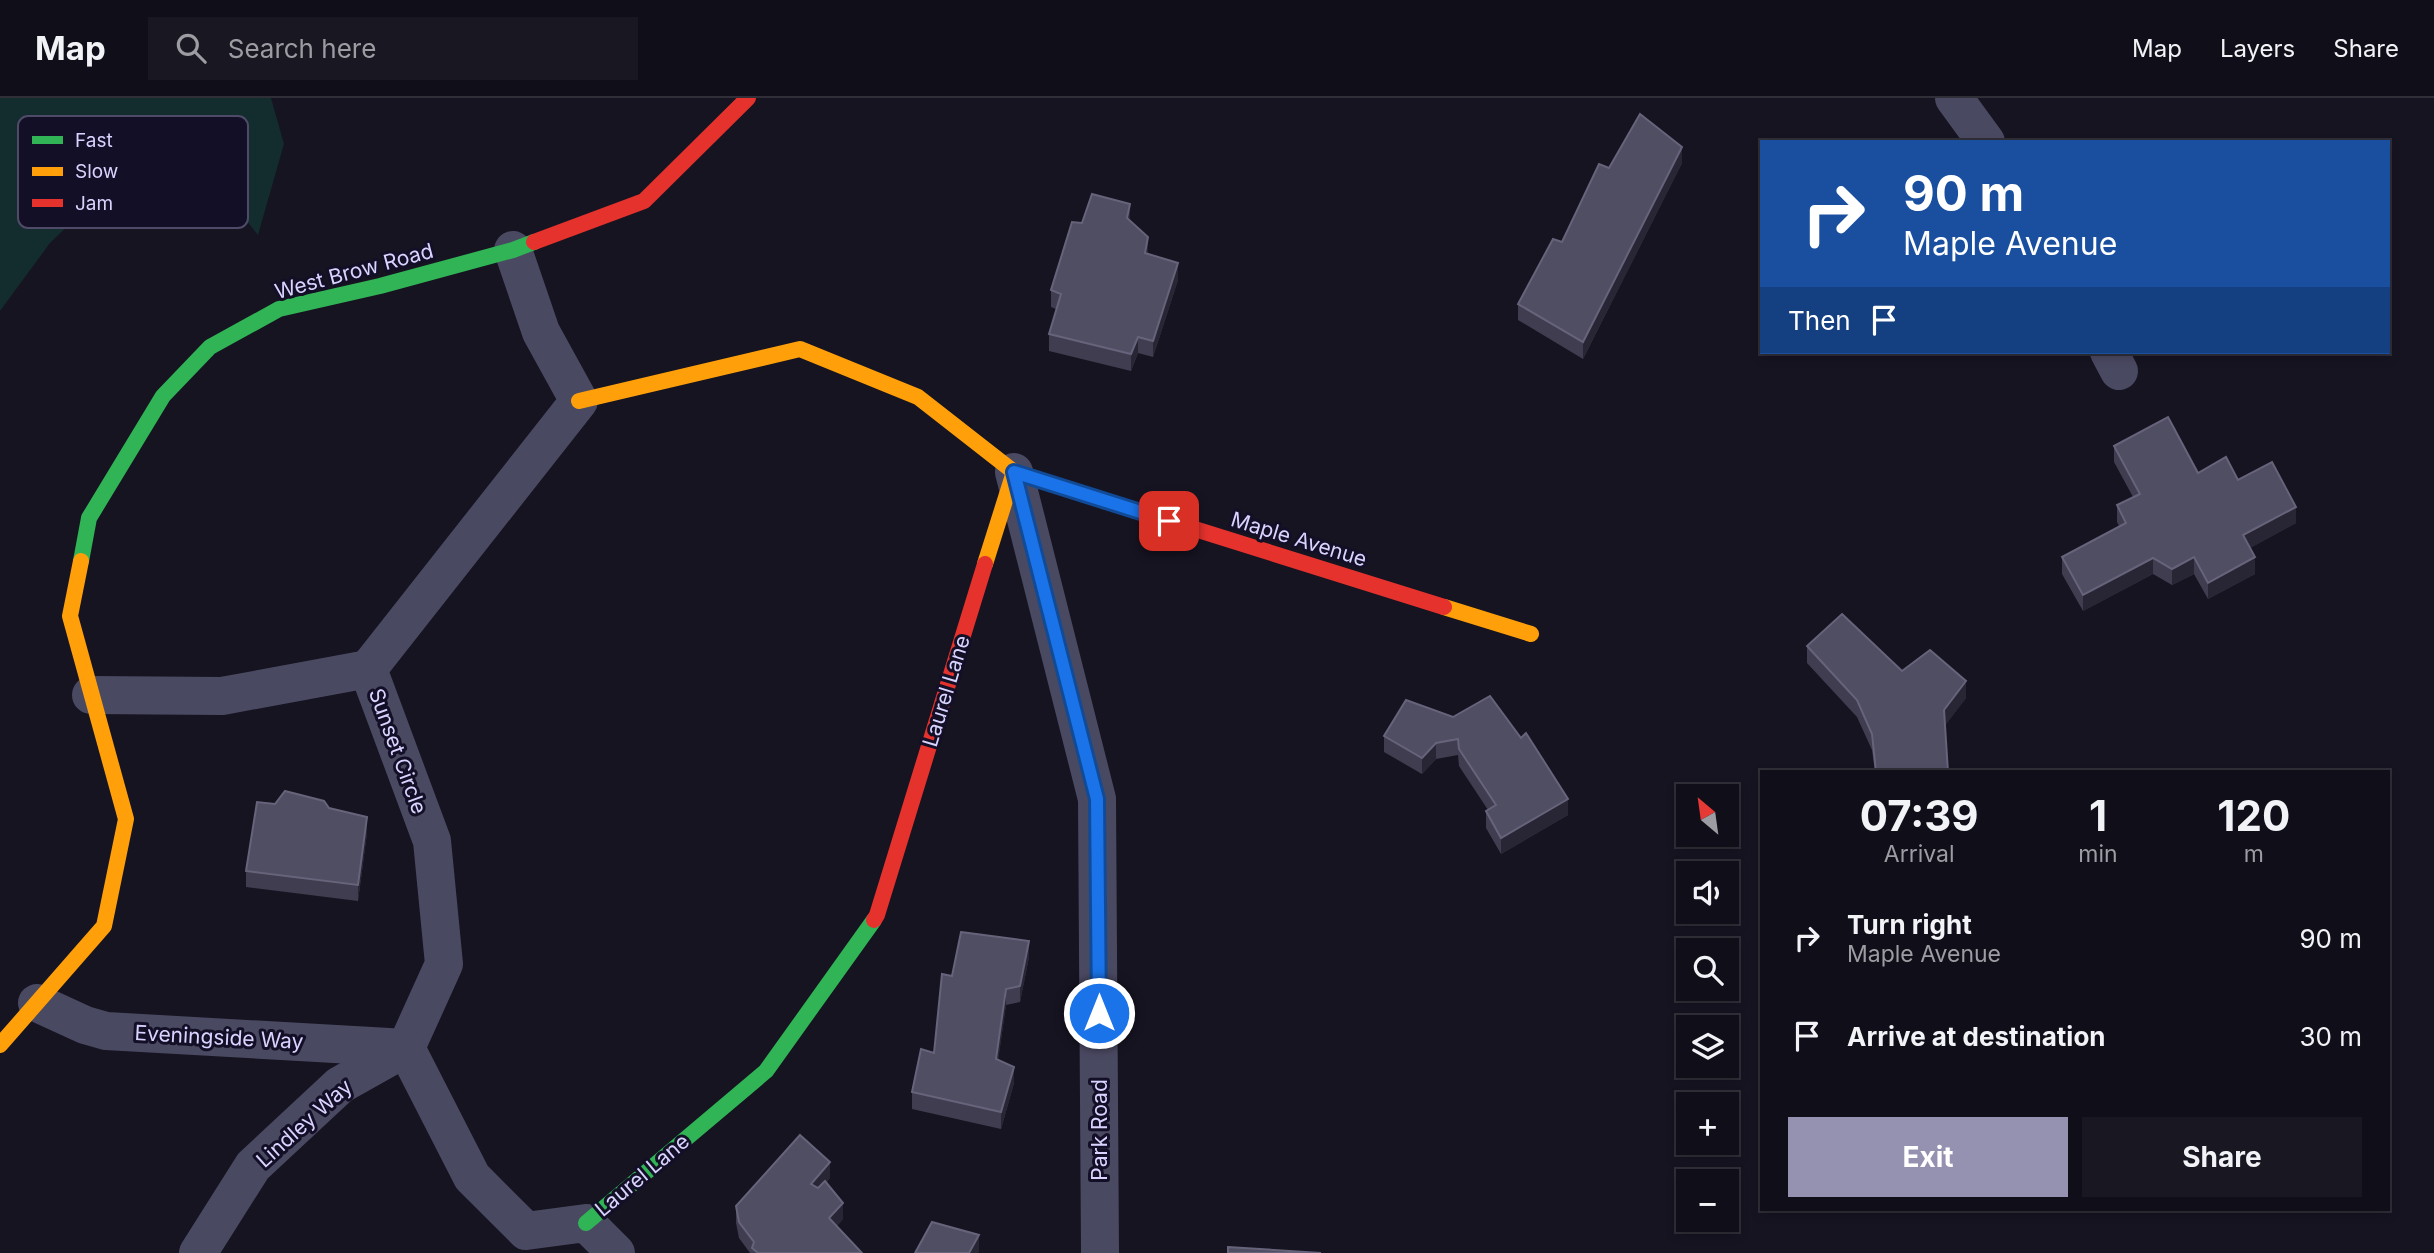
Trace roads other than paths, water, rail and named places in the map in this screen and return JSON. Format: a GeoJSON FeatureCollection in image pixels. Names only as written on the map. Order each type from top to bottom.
{"type":"FeatureCollection","features":[{"type":"Feature","properties":{"kind":"street","name":"West Brow Road"},"geometry":{"type":"LineString","coordinates":[[0,1045],[104,926],[126,820],[70,616],[89,518],[163,396],[209,346],[279,309],[380,286],[513,250],[644,201],[748,98]]}},
{"type":"Feature","properties":{"kind":"street"},"geometry":{"type":"LineString","coordinates":[[1954,98],[1985,140]]}},
{"type":"Feature","properties":{"kind":"street"},"geometry":{"type":"LineString","coordinates":[[513,250],[541,332],[579,401],[800,349],[918,397],[1014,472]]}},
{"type":"Feature","properties":{"kind":"street","name":"Sunset Circle"},"geometry":{"type":"LineString","coordinates":[[406,1048],[444,964],[432,841],[368,669],[579,401]]}},
{"type":"Feature","properties":{"kind":"street","name":"Maple Avenue"},"geometry":{"type":"LineString","coordinates":[[1014,472],[1531,634]]}},
{"type":"Feature","properties":{"kind":"street","name":"Laurel Lane"},"geometry":{"type":"LineString","coordinates":[[617,1253],[586,1223],[766,1071],[877,915],[1014,472]]}},
{"type":"Feature","properties":{"kind":"street","name":"Park Road"},"geometry":{"type":"LineString","coordinates":[[1014,472],[1097,799],[1100,1253]]}},
{"type":"Feature","properties":{"kind":"street"},"geometry":{"type":"LineString","coordinates":[[91,695],[222,696],[368,669]]}},
{"type":"Feature","properties":{"kind":"street","name":"Eveningside Way"},"geometry":{"type":"LineString","coordinates":[[37,1003],[85,1025],[106,1031],[406,1048]]}},
{"type":"Feature","properties":{"kind":"street"},"geometry":{"type":"LineString","coordinates":[[406,1048],[472,1177],[526,1231],[586,1223]]}},
{"type":"Feature","properties":{"kind":"street","name":"Lindley Way"},"geometry":{"type":"LineString","coordinates":[[198,1253],[253,1166],[340,1085],[406,1048]]}}]}
